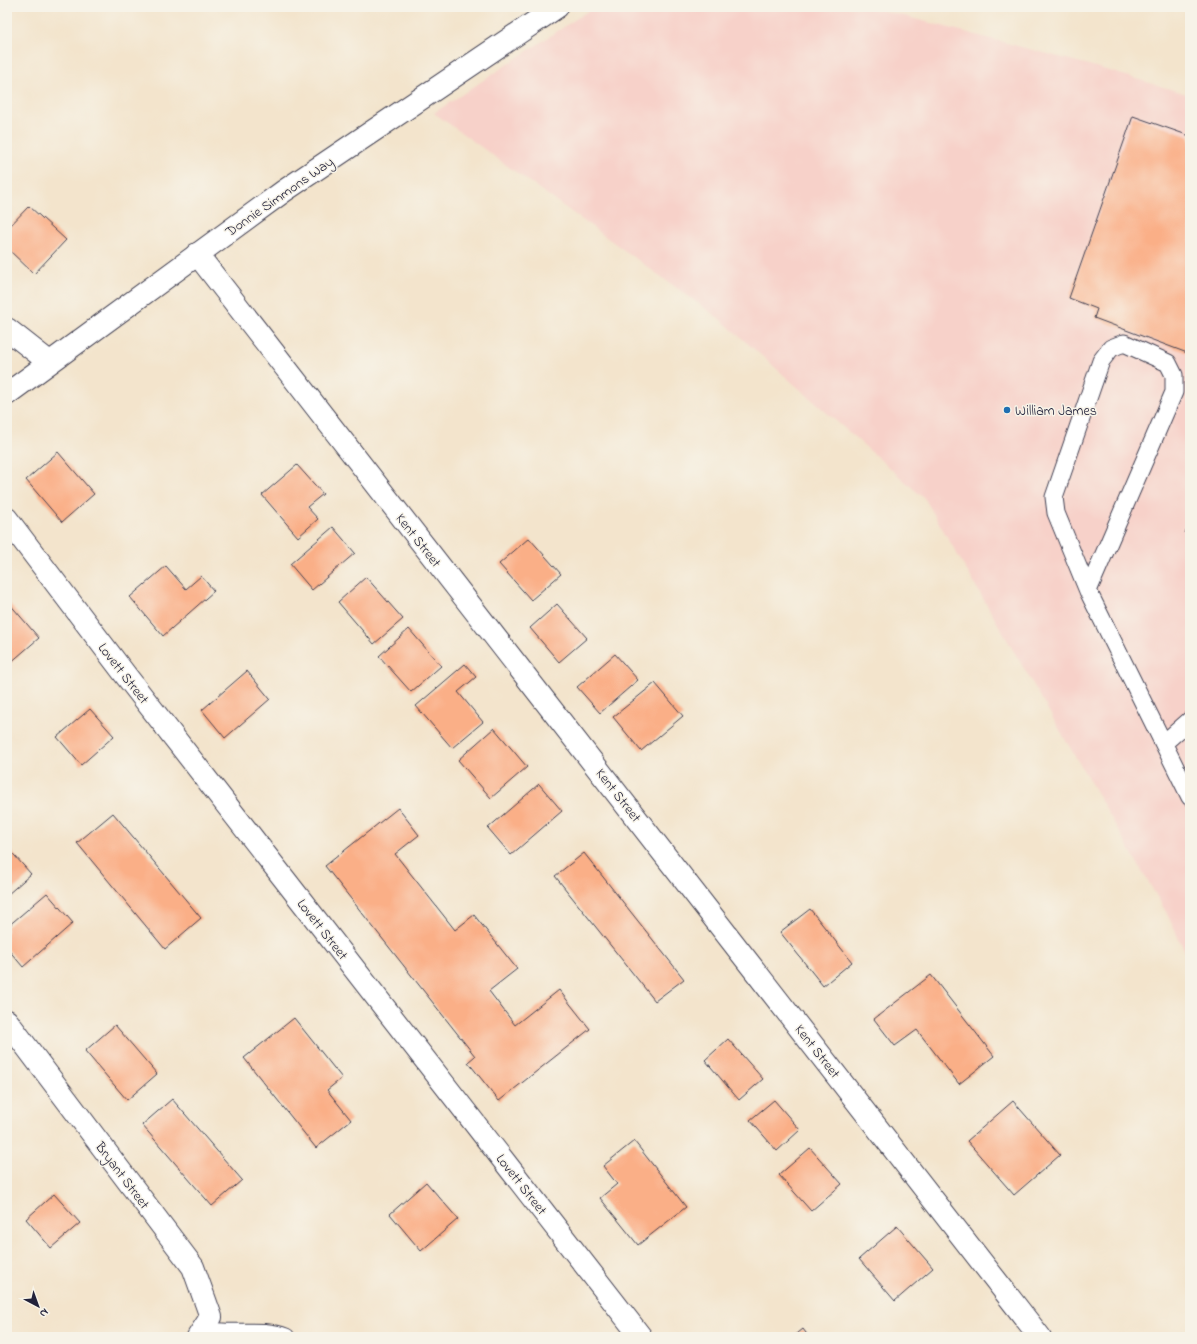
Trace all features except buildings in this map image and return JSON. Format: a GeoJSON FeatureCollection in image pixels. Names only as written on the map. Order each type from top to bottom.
{"type":"FeatureCollection","features":[{"type":"Feature","properties":{"kind":"street","name":"Donnie Simmons Way"},"geometry":{"type":"LineString","coordinates":[[7,394],[197,254],[309,174],[557,7]]}},
{"type":"Feature","properties":{"kind":"street","name":"Kent Street"},"geometry":{"type":"LineString","coordinates":[[197,254],[1040,1337]]}},
{"type":"Feature","properties":{"kind":"street"},"geometry":{"type":"LineString","coordinates":[[7,329],[49,362]]}},
{"type":"Feature","properties":{"kind":"street","name":"Lovett Street"},"geometry":{"type":"LineString","coordinates":[[7,519],[127,677],[641,1337]]}},
{"type":"Feature","properties":{"kind":"street","name":"Bryant Street"},"geometry":{"type":"LineString","coordinates":[[7,1021],[193,1266],[211,1316],[201,1333]]}},
{"type":"Feature","properties":{"kind":"lane"},"geometry":{"type":"LineString","coordinates":[[1088,591],[1174,392],[1174,374],[1168,363],[1124,343],[1111,348],[1101,361],[1054,497],[1056,513],[1088,591],[1190,797]]}},
{"type":"Feature","properties":{"kind":"lane"},"geometry":{"type":"LineString","coordinates":[[1164,743],[1190,720]]}},
{"type":"Feature","properties":{"kind":"lane"},"geometry":{"type":"LineString","coordinates":[[201,1333],[266,1333],[286,1337]]}},
{"type":"Feature","properties":{"kind":"shaded area","name":"William James"},"geometry":{"type":"Polygon","coordinates":[[[594,7],[870,7],[1089,65],[1190,95],[1190,962],[1166,912],[925,499],[721,320],[434,113],[594,7]]]}},
{"type":"Feature","properties":{"kind":"place","name":"William James"},"geometry":{"type":"Point","coordinates":[1007,410]}}]}
